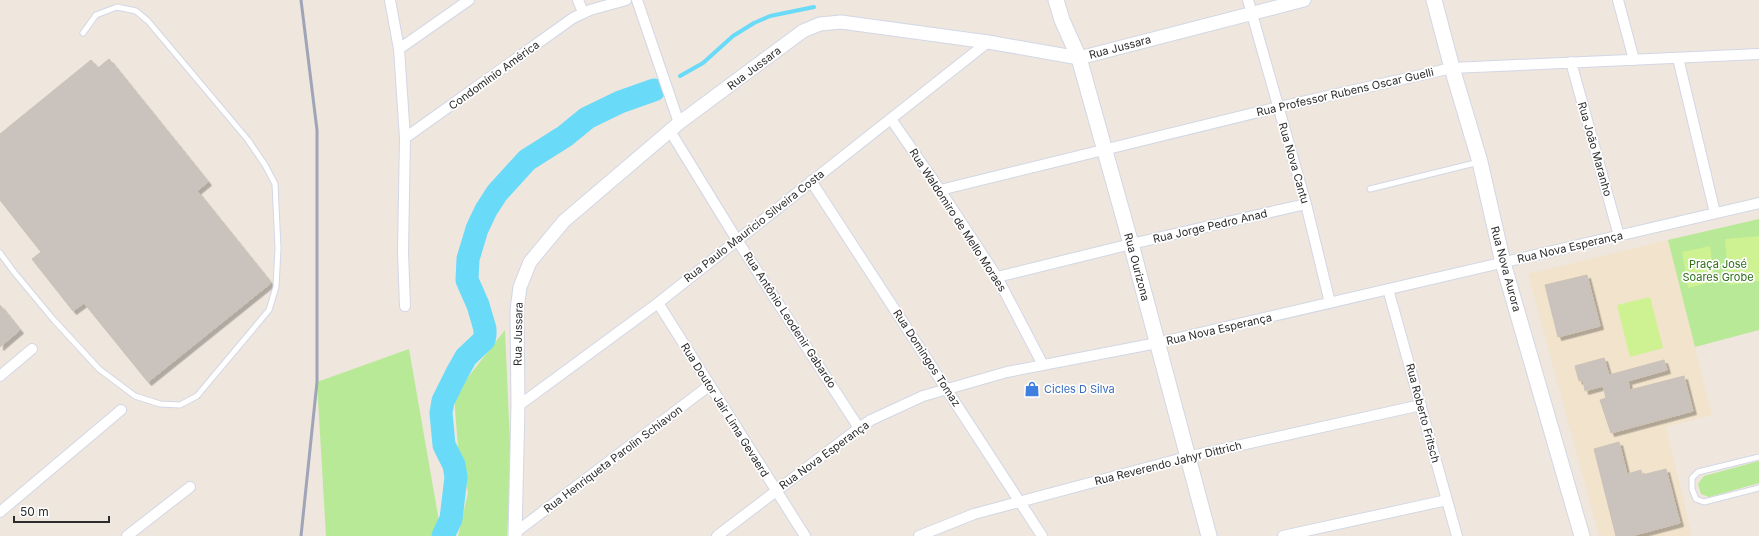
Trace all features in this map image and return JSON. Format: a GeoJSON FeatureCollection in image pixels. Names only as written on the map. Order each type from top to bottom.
{"type":"FeatureCollection","features":[{"type":"Feature","properties":{"kind":"main road","name":"Rua Ourizona"},"geometry":{"type":"LineString","coordinates":[[1056,0],[1062,20],[1080,58],[1209,536]]}},
{"type":"Feature","properties":{"kind":"main road","name":"Rua Nova Aurora"},"geometry":{"type":"LineString","coordinates":[[1434,0],[1452,68],[1480,162],[1503,263],[1582,536]]}},
{"type":"Feature","properties":{"kind":"street"},"geometry":{"type":"LineString","coordinates":[[390,0],[398,49],[405,138],[405,306]]}},
{"type":"Feature","properties":{"kind":"street"},"geometry":{"type":"LineString","coordinates":[[398,49],[469,0]]}},
{"type":"Feature","properties":{"kind":"street"},"geometry":{"type":"LineString","coordinates":[[578,0],[583,12]]}},
{"type":"Feature","properties":{"kind":"street","name":"Condomínio América"},"geometry":{"type":"LineString","coordinates":[[405,138],[583,12],[626,0]]}},
{"type":"Feature","properties":{"kind":"street","name":"Rua Antônio Leodenir Gabardo"},"geometry":{"type":"LineString","coordinates":[[637,0],[675,127],[737,240],[859,428]]}},
{"type":"Feature","properties":{"kind":"street","name":"Rua Nova Cantu"},"geometry":{"type":"LineString","coordinates":[[1248,0],[1306,204],[1330,303]]}},
{"type":"Feature","properties":{"kind":"street","name":"Rua Jussara"},"geometry":{"type":"LineString","coordinates":[[516,534],[518,406],[517,310],[520,287],[530,262],[564,221],[675,127],[803,31],[820,24],[841,22],[988,42],[1080,58],[1304,0]]}},
{"type":"Feature","properties":{"kind":"street"},"geometry":{"type":"LineString","coordinates":[[1618,0],[1634,60]]}},
{"type":"Feature","properties":{"kind":"street","name":"Rua Paulo Maurício Silveira Costa"},"geometry":{"type":"LineString","coordinates":[[518,406],[658,303],[988,42]]}},
{"type":"Feature","properties":{"kind":"street","name":"Rua Professor Rubens Oscar Guelli"},"geometry":{"type":"LineString","coordinates":[[940,190],[1279,107],[1452,68],[1759,54]]}},
{"type":"Feature","properties":{"kind":"street"},"geometry":{"type":"LineString","coordinates":[[1678,58],[1715,213]]}},
{"type":"Feature","properties":{"kind":"street","name":"Rua João Maranho"},"geometry":{"type":"LineString","coordinates":[[1571,62],[1619,236]]}},
{"type":"Feature","properties":{"kind":"street","name":"Rua Waldomiro de Mello Moraes"},"geometry":{"type":"LineString","coordinates":[[891,119],[997,277],[1043,366]]}},
{"type":"Feature","properties":{"kind":"street","name":"Rua Domingos Tomaz"},"geometry":{"type":"LineString","coordinates":[[812,181],[1042,536]]}},
{"type":"Feature","properties":{"kind":"street","name":"Rua Nova Esperança"},"geometry":{"type":"LineString","coordinates":[[717,536],[775,490],[859,428],[871,420],[923,396],[1007,372],[1157,343],[1759,203]]}},
{"type":"Feature","properties":{"kind":"street","name":"Rua Jorge Pedro Anad"},"geometry":{"type":"LineString","coordinates":[[997,277],[1131,244],[1306,204]]}},
{"type":"Feature","properties":{"kind":"street","name":"Rua Roberto Fritsch"},"geometry":{"type":"LineString","coordinates":[[1388,289],[1457,536]]}},
{"type":"Feature","properties":{"kind":"street","name":"Rua Doutor Jair Lima Gevaerd"},"geometry":{"type":"LineString","coordinates":[[658,303],[805,536]]}},
{"type":"Feature","properties":{"kind":"street"},"geometry":{"type":"LineString","coordinates":[[0,376],[32,349]]}},
{"type":"Feature","properties":{"kind":"street","name":"Rua Henriqueta Parolin Schiavon"},"geometry":{"type":"LineString","coordinates":[[516,534],[710,385]]}},
{"type":"Feature","properties":{"kind":"street","name":"Rua Reverendo Jahyr Dittrich"},"geometry":{"type":"LineString","coordinates":[[925,535],[974,514],[1187,457],[1421,405]]}},
{"type":"Feature","properties":{"kind":"street"},"geometry":{"type":"LineString","coordinates":[[0,512],[122,410]]}},
{"type":"Feature","properties":{"kind":"street"},"geometry":{"type":"LineString","coordinates":[[127,536],[190,487]]}},
{"type":"Feature","properties":{"kind":"street"},"geometry":{"type":"LineString","coordinates":[[1283,536],[1447,500]]}},
{"type":"Feature","properties":{"kind":"lane"},"geometry":{"type":"LineString","coordinates":[[0,253],[53,319],[99,369],[135,396],[160,404],[180,405],[197,396],[269,310],[276,287],[278,248],[275,184],[265,165],[248,140],[148,21],[136,11],[117,7],[96,15],[83,33]]}},
{"type":"Feature","properties":{"kind":"lane"},"geometry":{"type":"LineString","coordinates":[[1370,190],[1480,162]]}},
{"type":"Feature","properties":{"kind":"lane"},"geometry":{"type":"LineString","coordinates":[[1759,456],[1698,472],[1692,478],[1692,489],[1696,499],[1704,502],[1759,488]]}},
{"type":"Feature","properties":{"kind":"shaded area"},"geometry":{"type":"Polygon","coordinates":[[[1668,240],[1712,415],[1666,427],[1692,536],[1599,536],[1528,274],[1668,240]]]}},
{"type":"Feature","properties":{"kind":"green space","name":"Praça José Soares Grobe"},"geometry":{"type":"Polygon","coordinates":[[[1759,219],[1759,330],[1695,347],[1668,240],[1759,219]]]}},
{"type":"Feature","properties":{"kind":"green space"},"geometry":{"type":"Polygon","coordinates":[[[1759,236],[1759,281],[1729,285],[1725,239],[1759,236]]]}},
{"type":"Feature","properties":{"kind":"green space"},"geometry":{"type":"Polygon","coordinates":[[[1710,246],[1715,281],[1688,288],[1682,252],[1710,246]]]}},
{"type":"Feature","properties":{"kind":"green space"},"geometry":{"type":"Polygon","coordinates":[[[1650,297],[1663,348],[1630,357],[1617,305],[1650,297]]]}},
{"type":"Feature","properties":{"kind":"green space"},"geometry":{"type":"Polygon","coordinates":[[[505,330],[511,467],[507,536],[458,536],[468,493],[458,447],[454,395],[505,330]]]}},
{"type":"Feature","properties":{"kind":"green space"},"geometry":{"type":"Polygon","coordinates":[[[409,349],[440,527],[431,536],[326,536],[317,382],[409,349]]]}},
{"type":"Feature","properties":{"kind":"green space"},"geometry":{"type":"Polygon","coordinates":[[[1759,461],[1759,483],[1709,497],[1701,494],[1698,484],[1704,476],[1759,461]]]}},
{"type":"Feature","properties":{"kind":"building"},"geometry":{"type":"Polygon","coordinates":[[[109,59],[208,182],[197,191],[271,283],[148,382],[84,303],[73,311],[32,259],[41,252],[0,200],[0,134],[91,60],[98,68],[109,59]]]}},
{"type":"Feature","properties":{"kind":"building"},"geometry":{"type":"Polygon","coordinates":[[[1587,275],[1600,326],[1558,337],[1545,285],[1587,275]]]}},
{"type":"Feature","properties":{"kind":"building"},"geometry":{"type":"Polygon","coordinates":[[[0,305],[20,330],[0,347],[0,305]]]}},
{"type":"Feature","properties":{"kind":"building"},"geometry":{"type":"Polygon","coordinates":[[[1604,358],[1609,375],[1664,360],[1667,370],[1628,381],[1630,390],[1684,376],[1693,411],[1611,433],[1600,400],[1606,398],[1603,386],[1585,391],[1583,380],[1579,381],[1575,366],[1604,358]]]}},
{"type":"Feature","properties":{"kind":"building"},"geometry":{"type":"Polygon","coordinates":[[[1619,442],[1627,474],[1641,470],[1642,475],[1666,469],[1680,523],[1631,536],[1616,536],[1594,449],[1619,442]]]}},
{"type":"Feature","properties":{"kind":"waterway"},"geometry":{"type":"LineString","coordinates":[[680,76],[703,63],[733,36],[754,23],[770,16],[814,7]]}},
{"type":"Feature","properties":{"kind":"waterway"},"geometry":{"type":"LineString","coordinates":[[443,536],[451,519],[456,477],[454,465],[444,445],[441,413],[443,401],[466,357],[484,340],[485,335],[485,329],[478,305],[467,280],[468,259],[477,229],[486,210],[497,193],[527,160],[565,136],[587,118],[620,102],[654,90]]}},
{"type":"Feature","properties":{"kind":"railway"},"geometry":{"type":"LineString","coordinates":[[301,0],[317,130],[317,382],[301,536]]}},
{"type":"Feature","properties":{"kind":"place","name":"Cicles D Silva"},"geometry":{"type":"Point","coordinates":[1032,389]}}]}
